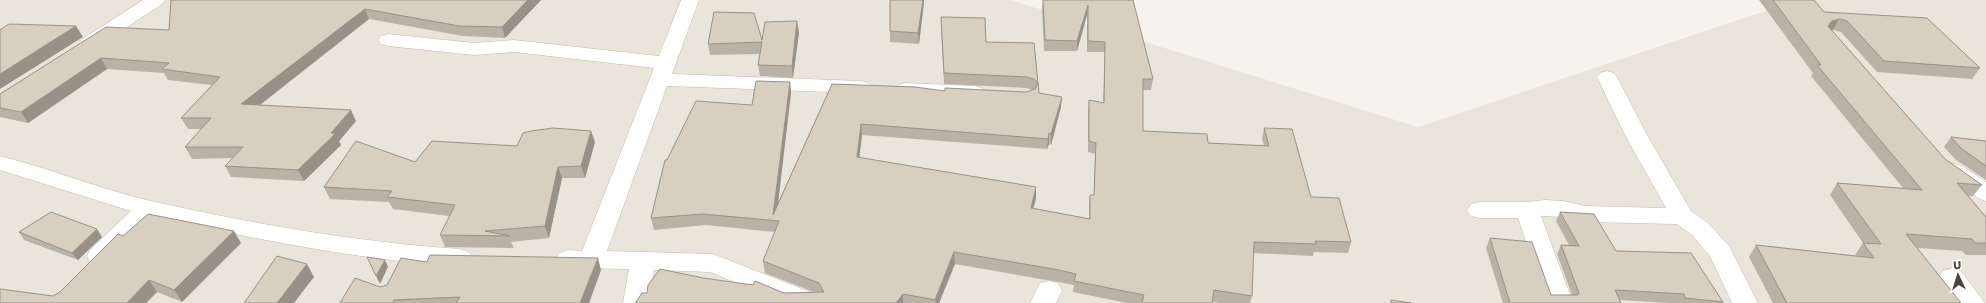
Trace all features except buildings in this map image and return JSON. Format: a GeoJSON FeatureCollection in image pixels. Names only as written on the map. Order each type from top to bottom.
{"type":"FeatureCollection","features":[{"type":"Feature","properties":{"kind":"street"},"geometry":{"type":"LineString","coordinates":[[71,54],[156,0]]}},
{"type":"Feature","properties":{"kind":"street"},"geometry":{"type":"LineString","coordinates":[[591,260],[664,72],[690,0]]}},
{"type":"Feature","properties":{"kind":"street"},"geometry":{"type":"LineString","coordinates":[[388,40],[474,49],[514,46],[664,72],[882,88],[995,93]]}},
{"type":"Feature","properties":{"kind":"street"},"geometry":{"type":"LineString","coordinates":[[1607,77],[1636,135],[1682,216],[1700,229],[1720,252],[1746,303]]}},
{"type":"Feature","properties":{"kind":"street"},"geometry":{"type":"LineString","coordinates":[[1941,160],[1946,166],[1986,193]]}},
{"type":"Feature","properties":{"kind":"street"},"geometry":{"type":"LineString","coordinates":[[0,163],[148,208],[282,236],[405,254],[447,258],[485,258]]}},
{"type":"Feature","properties":{"kind":"street"},"geometry":{"type":"LineString","coordinates":[[86,270],[148,208]]}},
{"type":"Feature","properties":{"kind":"street"},"geometry":{"type":"LineString","coordinates":[[1479,210],[1527,210],[1545,208],[1563,209],[1585,214],[1682,216]]}},
{"type":"Feature","properties":{"kind":"street"},"geometry":{"type":"LineString","coordinates":[[1527,210],[1560,303]]}},
{"type":"Feature","properties":{"kind":"street"},"geometry":{"type":"LineString","coordinates":[[545,259],[644,260],[713,263],[811,303]]}},
{"type":"Feature","properties":{"kind":"street"},"geometry":{"type":"LineString","coordinates":[[636,303],[644,260]]}},
{"type":"Feature","properties":{"kind":"street"},"geometry":{"type":"LineString","coordinates":[[1952,277],[1972,303]]}},
{"type":"Feature","properties":{"kind":"shaded area"},"geometry":{"type":"Polygon","coordinates":[[[0,0],[1010,0],[1418,127],[1798,0],[1986,0],[1986,303],[0,303],[0,0]]]}}]}
